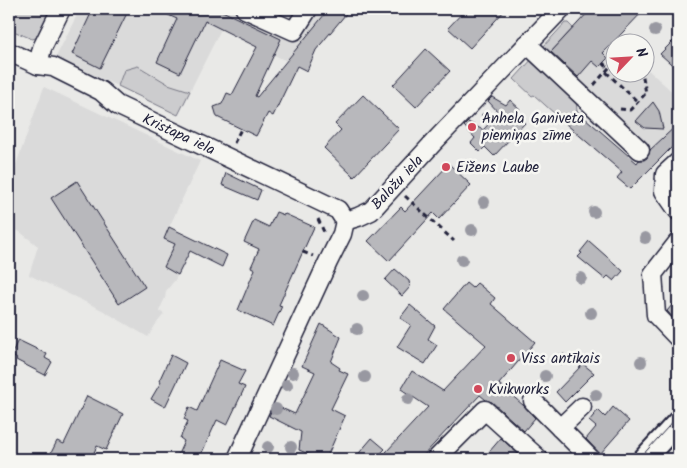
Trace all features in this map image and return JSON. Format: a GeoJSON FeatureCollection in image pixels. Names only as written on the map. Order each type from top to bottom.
{"type":"FeatureCollection","features":[{"type":"Feature","properties":{"kind":"main road"},"geometry":{"type":"LineString","coordinates":[[644,459],[675,432]]}},
{"type":"Feature","properties":{"kind":"street"},"geometry":{"type":"LineString","coordinates":[[38,65],[42,48],[61,9]]}},
{"type":"Feature","properties":{"kind":"street"},"geometry":{"type":"LineString","coordinates":[[245,9],[294,31],[308,9]]}},
{"type":"Feature","properties":{"kind":"street","name":"Baložu iela"},"geometry":{"type":"LineString","coordinates":[[345,221],[370,211],[527,44],[554,11]]}},
{"type":"Feature","properties":{"kind":"street"},"geometry":{"type":"LineString","coordinates":[[527,44],[640,150]]}},
{"type":"Feature","properties":{"kind":"street","name":"Kristapa iela"},"geometry":{"type":"LineString","coordinates":[[9,52],[38,65],[53,67],[100,92],[117,105],[338,210],[345,221]]}},
{"type":"Feature","properties":{"kind":"street"},"geometry":{"type":"LineString","coordinates":[[678,162],[665,174],[664,191],[678,211]]}},
{"type":"Feature","properties":{"kind":"street"},"geometry":{"type":"LineString","coordinates":[[236,459],[342,234],[345,221]]}},
{"type":"Feature","properties":{"kind":"street"},"geometry":{"type":"LineString","coordinates":[[678,242],[653,274],[656,315],[678,338]]}},
{"type":"Feature","properties":{"kind":"street"},"geometry":{"type":"LineString","coordinates":[[533,402],[592,459]]}},
{"type":"Feature","properties":{"kind":"street"},"geometry":{"type":"LineString","coordinates":[[560,428],[582,408]]}},
{"type":"Feature","properties":{"kind":"street"},"geometry":{"type":"LineString","coordinates":[[436,459],[485,410],[539,459]]}},
{"type":"Feature","properties":{"kind":"path"},"geometry":{"type":"LineString","coordinates":[[590,90],[604,74]]}},
{"type":"Feature","properties":{"kind":"path"},"geometry":{"type":"LineString","coordinates":[[617,82],[638,102]]}},
{"type":"Feature","properties":{"kind":"path"},"geometry":{"type":"LineString","coordinates":[[618,109],[630,110],[638,102],[646,93],[644,82]]}},
{"type":"Feature","properties":{"kind":"path"},"geometry":{"type":"LineString","coordinates":[[480,112],[491,122]]}},
{"type":"Feature","properties":{"kind":"path"},"geometry":{"type":"LineString","coordinates":[[235,140],[241,128]]}},
{"type":"Feature","properties":{"kind":"path"},"geometry":{"type":"LineString","coordinates":[[403,194],[454,241]]}},
{"type":"Feature","properties":{"kind":"shaded area"},"geometry":{"type":"Polygon","coordinates":[[[9,9],[50,9],[36,38],[32,39],[9,29],[9,9]]]}},
{"type":"Feature","properties":{"kind":"shaded area"},"geometry":{"type":"Polygon","coordinates":[[[80,9],[350,9],[317,49],[307,71],[221,29],[178,115],[56,57],[80,9]]]}},
{"type":"Feature","properties":{"kind":"shaded area"},"geometry":{"type":"Polygon","coordinates":[[[586,13],[606,32],[604,32],[604,82],[654,82],[654,75],[678,97],[678,124],[650,151],[568,77],[548,55],[586,13]]]}},
{"type":"Feature","properties":{"kind":"shaded area"},"geometry":{"type":"Polygon","coordinates":[[[565,23],[568,23],[573,28],[548,55],[543,47],[565,23]]]}},
{"type":"Feature","properties":{"kind":"shaded area"},"geometry":{"type":"Polygon","coordinates":[[[533,58],[576,100],[577,111],[566,124],[514,79],[533,58]]]}},
{"type":"Feature","properties":{"kind":"shaded area"},"geometry":{"type":"Polygon","coordinates":[[[138,66],[168,84],[190,91],[178,115],[118,86],[124,70],[138,66]]]}},
{"type":"Feature","properties":{"kind":"shaded area"},"geometry":{"type":"Polygon","coordinates":[[[44,87],[200,161],[164,238],[190,251],[175,280],[166,291],[159,311],[164,314],[148,337],[102,310],[29,275],[38,246],[20,232],[9,227],[9,184],[44,87]]]}},
{"type":"Feature","properties":{"kind":"building"},"geometry":{"type":"Polygon","coordinates":[[[93,9],[129,9],[100,68],[72,54],[93,9]]]}},
{"type":"Feature","properties":{"kind":"building"},"geometry":{"type":"Polygon","coordinates":[[[155,9],[218,9],[281,39],[255,96],[257,97],[329,9],[350,9],[316,50],[307,71],[297,66],[273,116],[268,113],[256,136],[217,117],[214,107],[222,104],[227,93],[232,95],[257,47],[205,21],[180,73],[157,62],[177,19],[155,9]]]}},
{"type":"Feature","properties":{"kind":"building"},"geometry":{"type":"Polygon","coordinates":[[[466,9],[506,9],[470,48],[448,28],[466,9]]]}},
{"type":"Feature","properties":{"kind":"building"},"geometry":{"type":"Polygon","coordinates":[[[591,9],[645,9],[623,32],[604,32],[604,62],[599,67],[592,61],[578,77],[551,52],[591,9]]]}},
{"type":"Feature","properties":{"kind":"building"},"geometry":{"type":"Polygon","coordinates":[[[678,36],[678,70],[660,54],[678,36]]]}},
{"type":"Feature","properties":{"kind":"building"},"geometry":{"type":"Polygon","coordinates":[[[426,49],[450,71],[416,107],[393,85],[426,49]]]}},
{"type":"Feature","properties":{"kind":"building"},"geometry":{"type":"Polygon","coordinates":[[[363,95],[399,129],[354,177],[324,148],[341,130],[335,124],[363,95]]]}},
{"type":"Feature","properties":{"kind":"building"},"geometry":{"type":"Polygon","coordinates":[[[492,97],[506,105],[510,100],[520,109],[515,114],[525,123],[494,156],[485,147],[480,152],[471,143],[475,138],[464,126],[468,122],[483,130],[499,113],[488,101],[492,97]]]}},
{"type":"Feature","properties":{"kind":"building"},"geometry":{"type":"Polygon","coordinates":[[[653,102],[659,111],[663,129],[645,128],[636,121],[653,102]]]}},
{"type":"Feature","properties":{"kind":"building"},"geometry":{"type":"Polygon","coordinates":[[[577,111],[637,163],[639,160],[647,158],[650,150],[678,124],[678,141],[630,189],[617,178],[622,172],[566,124],[577,111]]]}},
{"type":"Feature","properties":{"kind":"building"},"geometry":{"type":"Polygon","coordinates":[[[449,164],[471,185],[439,219],[433,213],[389,261],[368,241],[401,207],[405,211],[449,164]]]}},
{"type":"Feature","properties":{"kind":"building"},"geometry":{"type":"Polygon","coordinates":[[[226,173],[261,190],[257,200],[222,185],[226,173]]]}},
{"type":"Feature","properties":{"kind":"building"},"geometry":{"type":"Polygon","coordinates":[[[77,181],[145,287],[119,304],[51,198],[77,181]]]}},
{"type":"Feature","properties":{"kind":"building"},"geometry":{"type":"Polygon","coordinates":[[[276,212],[314,227],[279,305],[282,306],[273,326],[238,310],[255,269],[251,267],[259,249],[244,242],[254,220],[269,227],[276,212]]]}},
{"type":"Feature","properties":{"kind":"building"},"geometry":{"type":"Polygon","coordinates":[[[169,227],[227,255],[222,267],[190,251],[178,275],[164,267],[175,244],[164,239],[169,227]]]}},
{"type":"Feature","properties":{"kind":"building"},"geometry":{"type":"Polygon","coordinates":[[[589,241],[623,271],[614,281],[608,276],[605,279],[578,257],[589,241]]]}},
{"type":"Feature","properties":{"kind":"building"},"geometry":{"type":"Polygon","coordinates":[[[395,269],[409,281],[410,287],[402,296],[385,280],[395,269]]]}},
{"type":"Feature","properties":{"kind":"building"},"geometry":{"type":"Polygon","coordinates":[[[466,283],[472,288],[477,283],[495,298],[491,304],[535,342],[499,384],[535,418],[524,431],[492,402],[480,395],[420,459],[394,459],[386,452],[428,407],[401,389],[412,371],[443,391],[486,345],[444,309],[466,283]]]}},
{"type":"Feature","properties":{"kind":"building"},"geometry":{"type":"Polygon","coordinates":[[[678,298],[678,323],[667,311],[678,298]]]}},
{"type":"Feature","properties":{"kind":"building"},"geometry":{"type":"Polygon","coordinates":[[[410,305],[435,326],[428,339],[437,345],[425,364],[397,347],[411,325],[400,318],[410,305]]]}},
{"type":"Feature","properties":{"kind":"building"},"geometry":{"type":"Polygon","coordinates":[[[321,324],[341,337],[331,362],[340,368],[339,370],[348,374],[331,409],[345,416],[326,459],[320,459],[299,450],[301,432],[269,416],[274,405],[295,414],[315,372],[302,366],[321,324]]]}},
{"type":"Feature","properties":{"kind":"building"},"geometry":{"type":"Polygon","coordinates":[[[18,340],[47,354],[45,358],[52,362],[45,375],[16,360],[11,355],[18,340]]]}},
{"type":"Feature","properties":{"kind":"building"},"geometry":{"type":"Polygon","coordinates":[[[171,355],[186,363],[165,407],[151,399],[161,382],[159,381],[171,355]]]}},
{"type":"Feature","properties":{"kind":"building"},"geometry":{"type":"Polygon","coordinates":[[[220,360],[245,371],[238,384],[245,387],[227,425],[217,420],[199,459],[176,459],[184,441],[180,438],[188,421],[184,419],[189,407],[197,411],[220,360]]]}},
{"type":"Feature","properties":{"kind":"building"},"geometry":{"type":"Polygon","coordinates":[[[583,364],[594,373],[565,402],[556,392],[583,364]]]}},
{"type":"Feature","properties":{"kind":"building"},"geometry":{"type":"Polygon","coordinates":[[[87,396],[123,414],[106,450],[97,446],[91,459],[48,459],[57,441],[64,444],[87,396]]]}},
{"type":"Feature","properties":{"kind":"building"},"geometry":{"type":"Polygon","coordinates":[[[613,407],[629,421],[600,454],[586,439],[596,427],[589,421],[598,410],[605,417],[613,407]]]}},
{"type":"Feature","properties":{"kind":"building"},"geometry":{"type":"Polygon","coordinates":[[[372,438],[385,449],[375,459],[354,459],[372,438]]]}},
{"type":"Feature","properties":{"kind":"building"},"geometry":{"type":"Polygon","coordinates":[[[501,438],[523,459],[483,459],[501,438]]]}},
{"type":"Feature","properties":{"kind":"tram line"},"geometry":{"type":"LineString","coordinates":[[639,459],[678,416]]}},
{"type":"Feature","properties":{"kind":"place","name":"Anhela Ganiveta piemiņas zīme"},"geometry":{"type":"Point","coordinates":[472,127]}},
{"type":"Feature","properties":{"kind":"place","name":"Eižens Laube"},"geometry":{"type":"Point","coordinates":[446,167]}},
{"type":"Feature","properties":{"kind":"place","name":"Viss antīkais"},"geometry":{"type":"Point","coordinates":[511,358]}},
{"type":"Feature","properties":{"kind":"place","name":"Kvikworks"},"geometry":{"type":"Point","coordinates":[478,389]}}]}
